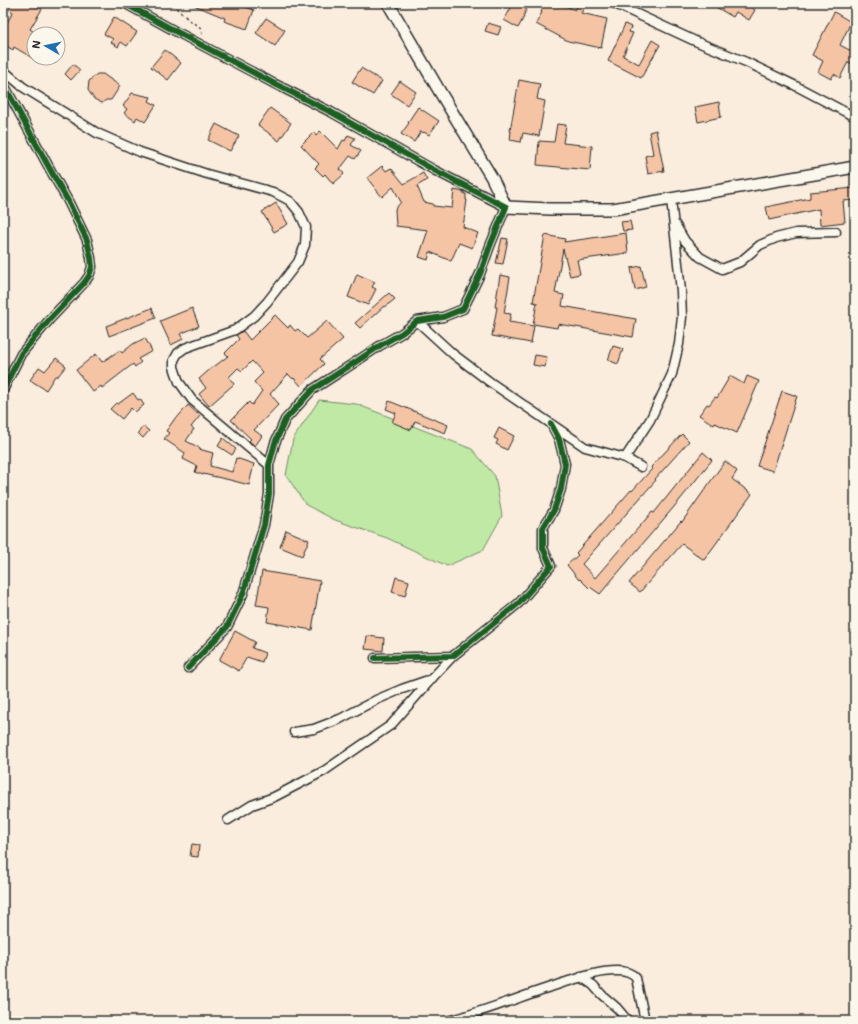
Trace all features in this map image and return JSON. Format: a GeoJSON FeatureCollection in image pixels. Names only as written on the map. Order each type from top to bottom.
{"type":"FeatureCollection","features":[{"type":"Feature","properties":{"kind":"main road"},"geometry":{"type":"LineString","coordinates":[[388,3],[492,178],[506,207],[613,209],[855,167]]}},
{"type":"Feature","properties":{"kind":"street"},"geometry":{"type":"LineString","coordinates":[[124,3],[175,32],[332,112],[434,170],[506,207],[480,274],[463,310],[443,317],[417,321],[402,333],[312,390],[286,420],[275,443],[269,465],[269,494],[264,525],[243,594],[227,627],[188,668]]}},
{"type":"Feature","properties":{"kind":"street"},"geometry":{"type":"LineString","coordinates":[[614,3],[624,6],[695,41],[746,62],[855,117]]}},
{"type":"Feature","properties":{"kind":"street"},"geometry":{"type":"LineString","coordinates":[[3,70],[23,87],[97,133],[140,152],[207,174],[273,192],[290,201],[299,212],[306,228],[305,245],[298,262],[267,302],[254,316],[235,330],[185,348],[178,353],[174,360],[174,367],[179,382],[192,400],[269,465]]}},
{"type":"Feature","properties":{"kind":"street"},"geometry":{"type":"LineString","coordinates":[[3,83],[68,201],[87,240],[90,249],[92,267],[89,276],[84,283],[50,319],[22,354],[3,390]]}},
{"type":"Feature","properties":{"kind":"street"},"geometry":{"type":"LineString","coordinates":[[625,458],[650,420],[672,374],[679,344],[682,310],[681,291],[671,199]]}},
{"type":"Feature","properties":{"kind":"street"},"geometry":{"type":"LineString","coordinates":[[673,222],[685,241],[700,257],[722,269],[740,262],[760,245],[776,238],[796,233],[836,232]]}},
{"type":"Feature","properties":{"kind":"street"},"geometry":{"type":"LineString","coordinates":[[417,321],[453,354],[490,382],[585,447],[625,458],[642,467]]}},
{"type":"Feature","properties":{"kind":"street"},"geometry":{"type":"LineString","coordinates":[[228,820],[252,805],[274,797],[324,771],[391,725],[453,656],[519,602],[551,566],[543,548],[543,528],[554,510],[561,489],[565,464],[559,439],[551,424]]}},
{"type":"Feature","properties":{"kind":"street"},"geometry":{"type":"LineString","coordinates":[[375,658],[453,656]]}},
{"type":"Feature","properties":{"kind":"street"},"geometry":{"type":"LineString","coordinates":[[294,732],[314,729],[340,719],[376,700],[431,679]]}},
{"type":"Feature","properties":{"kind":"street"},"geometry":{"type":"LineString","coordinates":[[447,1021],[486,1010],[581,977],[616,970],[633,974],[636,978],[645,1021]]}},
{"type":"Feature","properties":{"kind":"street"},"geometry":{"type":"LineString","coordinates":[[581,977],[593,985],[628,1021]]}},
{"type":"Feature","properties":{"kind":"path"},"geometry":{"type":"LineString","coordinates":[[173,3],[173,5],[189,20],[201,28],[204,46]]}},
{"type":"Feature","properties":{"kind":"green space"},"geometry":{"type":"Polygon","coordinates":[[[319,400],[356,404],[472,449],[495,476],[502,516],[483,550],[447,566],[387,538],[335,520],[306,505],[286,475],[293,439],[319,400]]]}},
{"type":"Feature","properties":{"kind":"building"},"geometry":{"type":"Polygon","coordinates":[[[3,3],[32,3],[42,9],[32,26],[26,26],[26,54],[14,47],[13,50],[3,44],[3,30],[13,12],[3,6],[3,3]]]}},
{"type":"Feature","properties":{"kind":"building"},"geometry":{"type":"Polygon","coordinates":[[[189,3],[233,3],[254,10],[247,29],[224,21],[225,18],[189,3]]]}},
{"type":"Feature","properties":{"kind":"building"},"geometry":{"type":"Polygon","coordinates":[[[500,3],[529,3],[518,28],[504,20],[511,8],[500,3]]]}},
{"type":"Feature","properties":{"kind":"building"},"geometry":{"type":"Polygon","coordinates":[[[545,3],[559,3],[575,10],[579,3],[587,3],[581,13],[607,19],[601,48],[568,41],[536,24],[545,3]]]}},
{"type":"Feature","properties":{"kind":"building"},"geometry":{"type":"Polygon","coordinates":[[[709,3],[744,3],[755,10],[749,20],[736,12],[733,17],[709,3]]]}},
{"type":"Feature","properties":{"kind":"building"},"geometry":{"type":"Polygon","coordinates":[[[834,12],[851,22],[840,45],[855,53],[855,65],[848,62],[840,78],[834,74],[831,79],[818,72],[823,61],[812,55],[834,12]]]}},
{"type":"Feature","properties":{"kind":"building"},"geometry":{"type":"Polygon","coordinates":[[[114,17],[137,32],[127,46],[121,42],[118,47],[111,42],[113,39],[104,34],[114,17]]]}},
{"type":"Feature","properties":{"kind":"building"},"geometry":{"type":"Polygon","coordinates":[[[266,18],[285,30],[275,46],[256,33],[266,18]]]}},
{"type":"Feature","properties":{"kind":"building"},"geometry":{"type":"Polygon","coordinates":[[[488,23],[501,27],[498,35],[485,31],[488,23]]]}},
{"type":"Feature","properties":{"kind":"building"},"geometry":{"type":"Polygon","coordinates":[[[625,24],[631,27],[629,32],[633,33],[623,56],[639,64],[652,40],[660,45],[641,78],[608,61],[625,24]]]}},
{"type":"Feature","properties":{"kind":"building"},"geometry":{"type":"Polygon","coordinates":[[[165,50],[181,63],[168,80],[151,67],[165,50]]]}},
{"type":"Feature","properties":{"kind":"building"},"geometry":{"type":"Polygon","coordinates":[[[73,64],[80,70],[71,80],[65,74],[73,64]]]}},
{"type":"Feature","properties":{"kind":"building"},"geometry":{"type":"Polygon","coordinates":[[[361,68],[382,81],[373,95],[352,82],[361,68]]]}},
{"type":"Feature","properties":{"kind":"building"},"geometry":{"type":"Polygon","coordinates":[[[97,74],[103,74],[120,86],[111,100],[106,100],[102,103],[94,99],[88,90],[89,81],[97,74]]]}},
{"type":"Feature","properties":{"kind":"building"},"geometry":{"type":"Polygon","coordinates":[[[519,80],[540,84],[537,99],[545,101],[539,136],[523,133],[521,142],[510,140],[510,131],[519,80]]]}},
{"type":"Feature","properties":{"kind":"building"},"geometry":{"type":"Polygon","coordinates":[[[400,81],[416,92],[407,105],[391,94],[400,81]]]}},
{"type":"Feature","properties":{"kind":"building"},"geometry":{"type":"Polygon","coordinates":[[[132,93],[151,97],[149,101],[156,105],[145,122],[137,117],[135,121],[124,113],[127,109],[123,106],[132,93]]]}},
{"type":"Feature","properties":{"kind":"building"},"geometry":{"type":"Polygon","coordinates":[[[719,102],[721,117],[698,122],[695,107],[719,102]]]}},
{"type":"Feature","properties":{"kind":"building"},"geometry":{"type":"Polygon","coordinates":[[[418,107],[439,121],[429,135],[421,131],[414,142],[401,134],[418,107]]]}},
{"type":"Feature","properties":{"kind":"building"},"geometry":{"type":"Polygon","coordinates":[[[270,108],[291,123],[279,141],[258,125],[270,108]]]}},
{"type":"Feature","properties":{"kind":"building"},"geometry":{"type":"Polygon","coordinates":[[[216,124],[239,136],[230,151],[208,140],[216,124]]]}},
{"type":"Feature","properties":{"kind":"building"},"geometry":{"type":"Polygon","coordinates":[[[557,124],[566,125],[563,143],[592,146],[590,170],[537,165],[539,141],[554,142],[557,124]]]}},
{"type":"Feature","properties":{"kind":"building"},"geometry":{"type":"Polygon","coordinates":[[[656,130],[664,171],[648,174],[645,156],[653,154],[649,132],[656,130]]]}},
{"type":"Feature","properties":{"kind":"building"},"geometry":{"type":"Polygon","coordinates":[[[320,131],[338,149],[348,135],[355,138],[351,145],[361,151],[355,159],[350,156],[340,169],[344,174],[333,184],[325,174],[323,176],[315,168],[319,164],[301,145],[314,132],[316,135],[320,131]]]}},
{"type":"Feature","properties":{"kind":"building"},"geometry":{"type":"Polygon","coordinates":[[[382,166],[386,171],[391,168],[404,184],[423,173],[427,180],[417,186],[424,202],[433,204],[433,206],[452,208],[454,190],[464,192],[467,200],[463,227],[478,233],[472,248],[459,243],[451,261],[430,252],[428,260],[419,257],[428,230],[396,226],[395,209],[401,202],[393,187],[382,197],[367,178],[382,166]]]}},
{"type":"Feature","properties":{"kind":"building"},"geometry":{"type":"Polygon","coordinates":[[[855,188],[855,200],[843,201],[845,222],[820,225],[819,209],[769,220],[766,207],[810,198],[810,192],[855,188]]]}},
{"type":"Feature","properties":{"kind":"building"},"geometry":{"type":"Polygon","coordinates":[[[276,203],[288,224],[274,232],[262,212],[276,203]]]}},
{"type":"Feature","properties":{"kind":"building"},"geometry":{"type":"Polygon","coordinates":[[[630,221],[632,230],[623,231],[621,222],[630,221]]]}},
{"type":"Feature","properties":{"kind":"building"},"geometry":{"type":"Polygon","coordinates":[[[626,233],[628,253],[577,260],[580,274],[570,276],[563,249],[555,293],[564,295],[562,306],[636,319],[633,337],[558,324],[557,328],[533,324],[537,303],[533,302],[545,235],[565,239],[564,242],[626,233]]]}},
{"type":"Feature","properties":{"kind":"building"},"geometry":{"type":"Polygon","coordinates":[[[502,238],[508,239],[503,264],[496,263],[502,238]]]}},
{"type":"Feature","properties":{"kind":"building"},"geometry":{"type":"Polygon","coordinates":[[[641,266],[646,287],[635,290],[631,268],[641,266]]]}},
{"type":"Feature","properties":{"kind":"building"},"geometry":{"type":"Polygon","coordinates":[[[357,274],[375,282],[372,287],[376,289],[368,305],[348,297],[357,274]]]}},
{"type":"Feature","properties":{"kind":"building"},"geometry":{"type":"Polygon","coordinates":[[[500,275],[510,277],[504,313],[511,314],[509,322],[534,326],[531,343],[492,336],[500,275]]]}},
{"type":"Feature","properties":{"kind":"building"},"geometry":{"type":"Polygon","coordinates":[[[389,293],[395,299],[385,307],[384,306],[360,328],[355,323],[389,293]]]}},
{"type":"Feature","properties":{"kind":"building"},"geometry":{"type":"Polygon","coordinates":[[[152,308],[156,318],[109,336],[106,326],[152,308]]]}},
{"type":"Feature","properties":{"kind":"building"},"geometry":{"type":"Polygon","coordinates":[[[192,308],[199,326],[180,334],[183,339],[171,345],[160,321],[192,308]]]}},
{"type":"Feature","properties":{"kind":"building"},"geometry":{"type":"Polygon","coordinates":[[[275,315],[288,328],[290,325],[295,331],[298,329],[307,338],[327,321],[343,339],[320,359],[324,364],[301,386],[288,374],[270,394],[279,404],[254,430],[262,436],[255,446],[249,441],[251,439],[231,420],[249,402],[252,405],[262,391],[254,382],[263,373],[252,361],[242,371],[238,368],[229,377],[234,384],[209,406],[199,394],[206,388],[199,379],[228,356],[225,353],[239,339],[236,335],[243,331],[250,340],[275,315]]]}},
{"type":"Feature","properties":{"kind":"building"},"geometry":{"type":"Polygon","coordinates":[[[145,338],[152,351],[138,359],[141,362],[135,367],[133,364],[102,388],[101,386],[93,392],[76,370],[96,354],[102,362],[120,350],[122,353],[133,344],[145,338]]]}},
{"type":"Feature","properties":{"kind":"building"},"geometry":{"type":"Polygon","coordinates":[[[613,346],[623,349],[618,364],[608,360],[613,346]]]}},
{"type":"Feature","properties":{"kind":"building"},"geometry":{"type":"Polygon","coordinates":[[[535,355],[547,357],[545,367],[533,365],[535,355]]]}},
{"type":"Feature","properties":{"kind":"building"},"geometry":{"type":"Polygon","coordinates":[[[56,358],[66,366],[58,376],[55,376],[46,390],[30,380],[39,367],[45,371],[56,358]]]}},
{"type":"Feature","properties":{"kind":"building"},"geometry":{"type":"Polygon","coordinates":[[[730,376],[744,384],[747,376],[759,381],[737,433],[715,423],[714,425],[699,415],[707,404],[709,405],[715,397],[717,398],[730,376]]]}},
{"type":"Feature","properties":{"kind":"building"},"geometry":{"type":"Polygon","coordinates":[[[782,391],[797,396],[773,471],[757,466],[782,391]]]}},
{"type":"Feature","properties":{"kind":"building"},"geometry":{"type":"Polygon","coordinates":[[[133,393],[144,405],[135,412],[131,408],[122,419],[110,409],[116,403],[118,404],[133,393]]]}},
{"type":"Feature","properties":{"kind":"building"},"geometry":{"type":"Polygon","coordinates":[[[389,401],[448,425],[445,433],[415,421],[411,430],[392,422],[396,413],[386,409],[389,401]]]}},
{"type":"Feature","properties":{"kind":"building"},"geometry":{"type":"Polygon","coordinates":[[[188,405],[200,416],[191,427],[194,429],[186,441],[200,448],[199,449],[213,453],[210,466],[232,472],[236,458],[254,464],[249,485],[195,472],[197,466],[183,459],[185,453],[164,439],[169,433],[166,431],[176,417],[177,418],[188,405]]]}},
{"type":"Feature","properties":{"kind":"building"},"geometry":{"type":"Polygon","coordinates":[[[143,426],[149,431],[143,438],[138,433],[143,426]]]}},
{"type":"Feature","properties":{"kind":"building"},"geometry":{"type":"Polygon","coordinates":[[[499,428],[514,436],[507,450],[496,444],[498,440],[494,438],[499,428]]]}},
{"type":"Feature","properties":{"kind":"building"},"geometry":{"type":"Polygon","coordinates":[[[682,434],[689,441],[582,564],[595,578],[652,512],[654,513],[703,452],[712,460],[600,594],[590,587],[589,588],[580,579],[579,580],[567,565],[578,555],[576,553],[682,434]]]}},
{"type":"Feature","properties":{"kind":"building"},"geometry":{"type":"Polygon","coordinates":[[[223,438],[236,449],[232,455],[218,446],[223,438]]]}},
{"type":"Feature","properties":{"kind":"building"},"geometry":{"type":"Polygon","coordinates":[[[725,461],[737,471],[732,479],[752,494],[704,560],[682,544],[640,592],[629,583],[681,521],[682,522],[725,461]]]}},
{"type":"Feature","properties":{"kind":"building"},"geometry":{"type":"Polygon","coordinates":[[[286,530],[309,540],[302,556],[280,547],[286,530]]]}},
{"type":"Feature","properties":{"kind":"building"},"geometry":{"type":"Polygon","coordinates":[[[262,571],[320,581],[312,630],[267,622],[269,607],[256,605],[262,571]]]}},
{"type":"Feature","properties":{"kind":"building"},"geometry":{"type":"Polygon","coordinates":[[[396,577],[409,581],[405,596],[392,592],[396,577]]]}},
{"type":"Feature","properties":{"kind":"building"},"geometry":{"type":"Polygon","coordinates":[[[235,631],[255,642],[252,648],[265,653],[262,662],[247,657],[239,671],[219,660],[235,631]]]}},
{"type":"Feature","properties":{"kind":"building"},"geometry":{"type":"Polygon","coordinates":[[[367,636],[384,638],[383,651],[365,649],[367,636]]]}},
{"type":"Feature","properties":{"kind":"building"},"geometry":{"type":"Polygon","coordinates":[[[192,844],[199,845],[198,857],[190,856],[192,844]]]}},
{"type":"Feature","properties":{"kind":"cycle path"},"geometry":{"type":"LineString","coordinates":[[124,3],[273,83],[331,112],[434,170],[506,207],[480,274],[463,309],[443,317],[417,321],[402,333],[312,390],[285,420],[275,443],[269,465],[269,494],[264,525],[243,594],[227,627],[188,668]]}},
{"type":"Feature","properties":{"kind":"cycle path"},"geometry":{"type":"LineString","coordinates":[[3,83],[68,201],[87,240],[92,267],[89,276],[84,283],[50,319],[21,354],[3,390]]}},
{"type":"Feature","properties":{"kind":"cycle path"},"geometry":{"type":"LineString","coordinates":[[375,658],[453,656],[519,603],[551,566],[543,548],[543,528],[554,510],[561,489],[565,464],[559,439],[551,424]]}}]}
